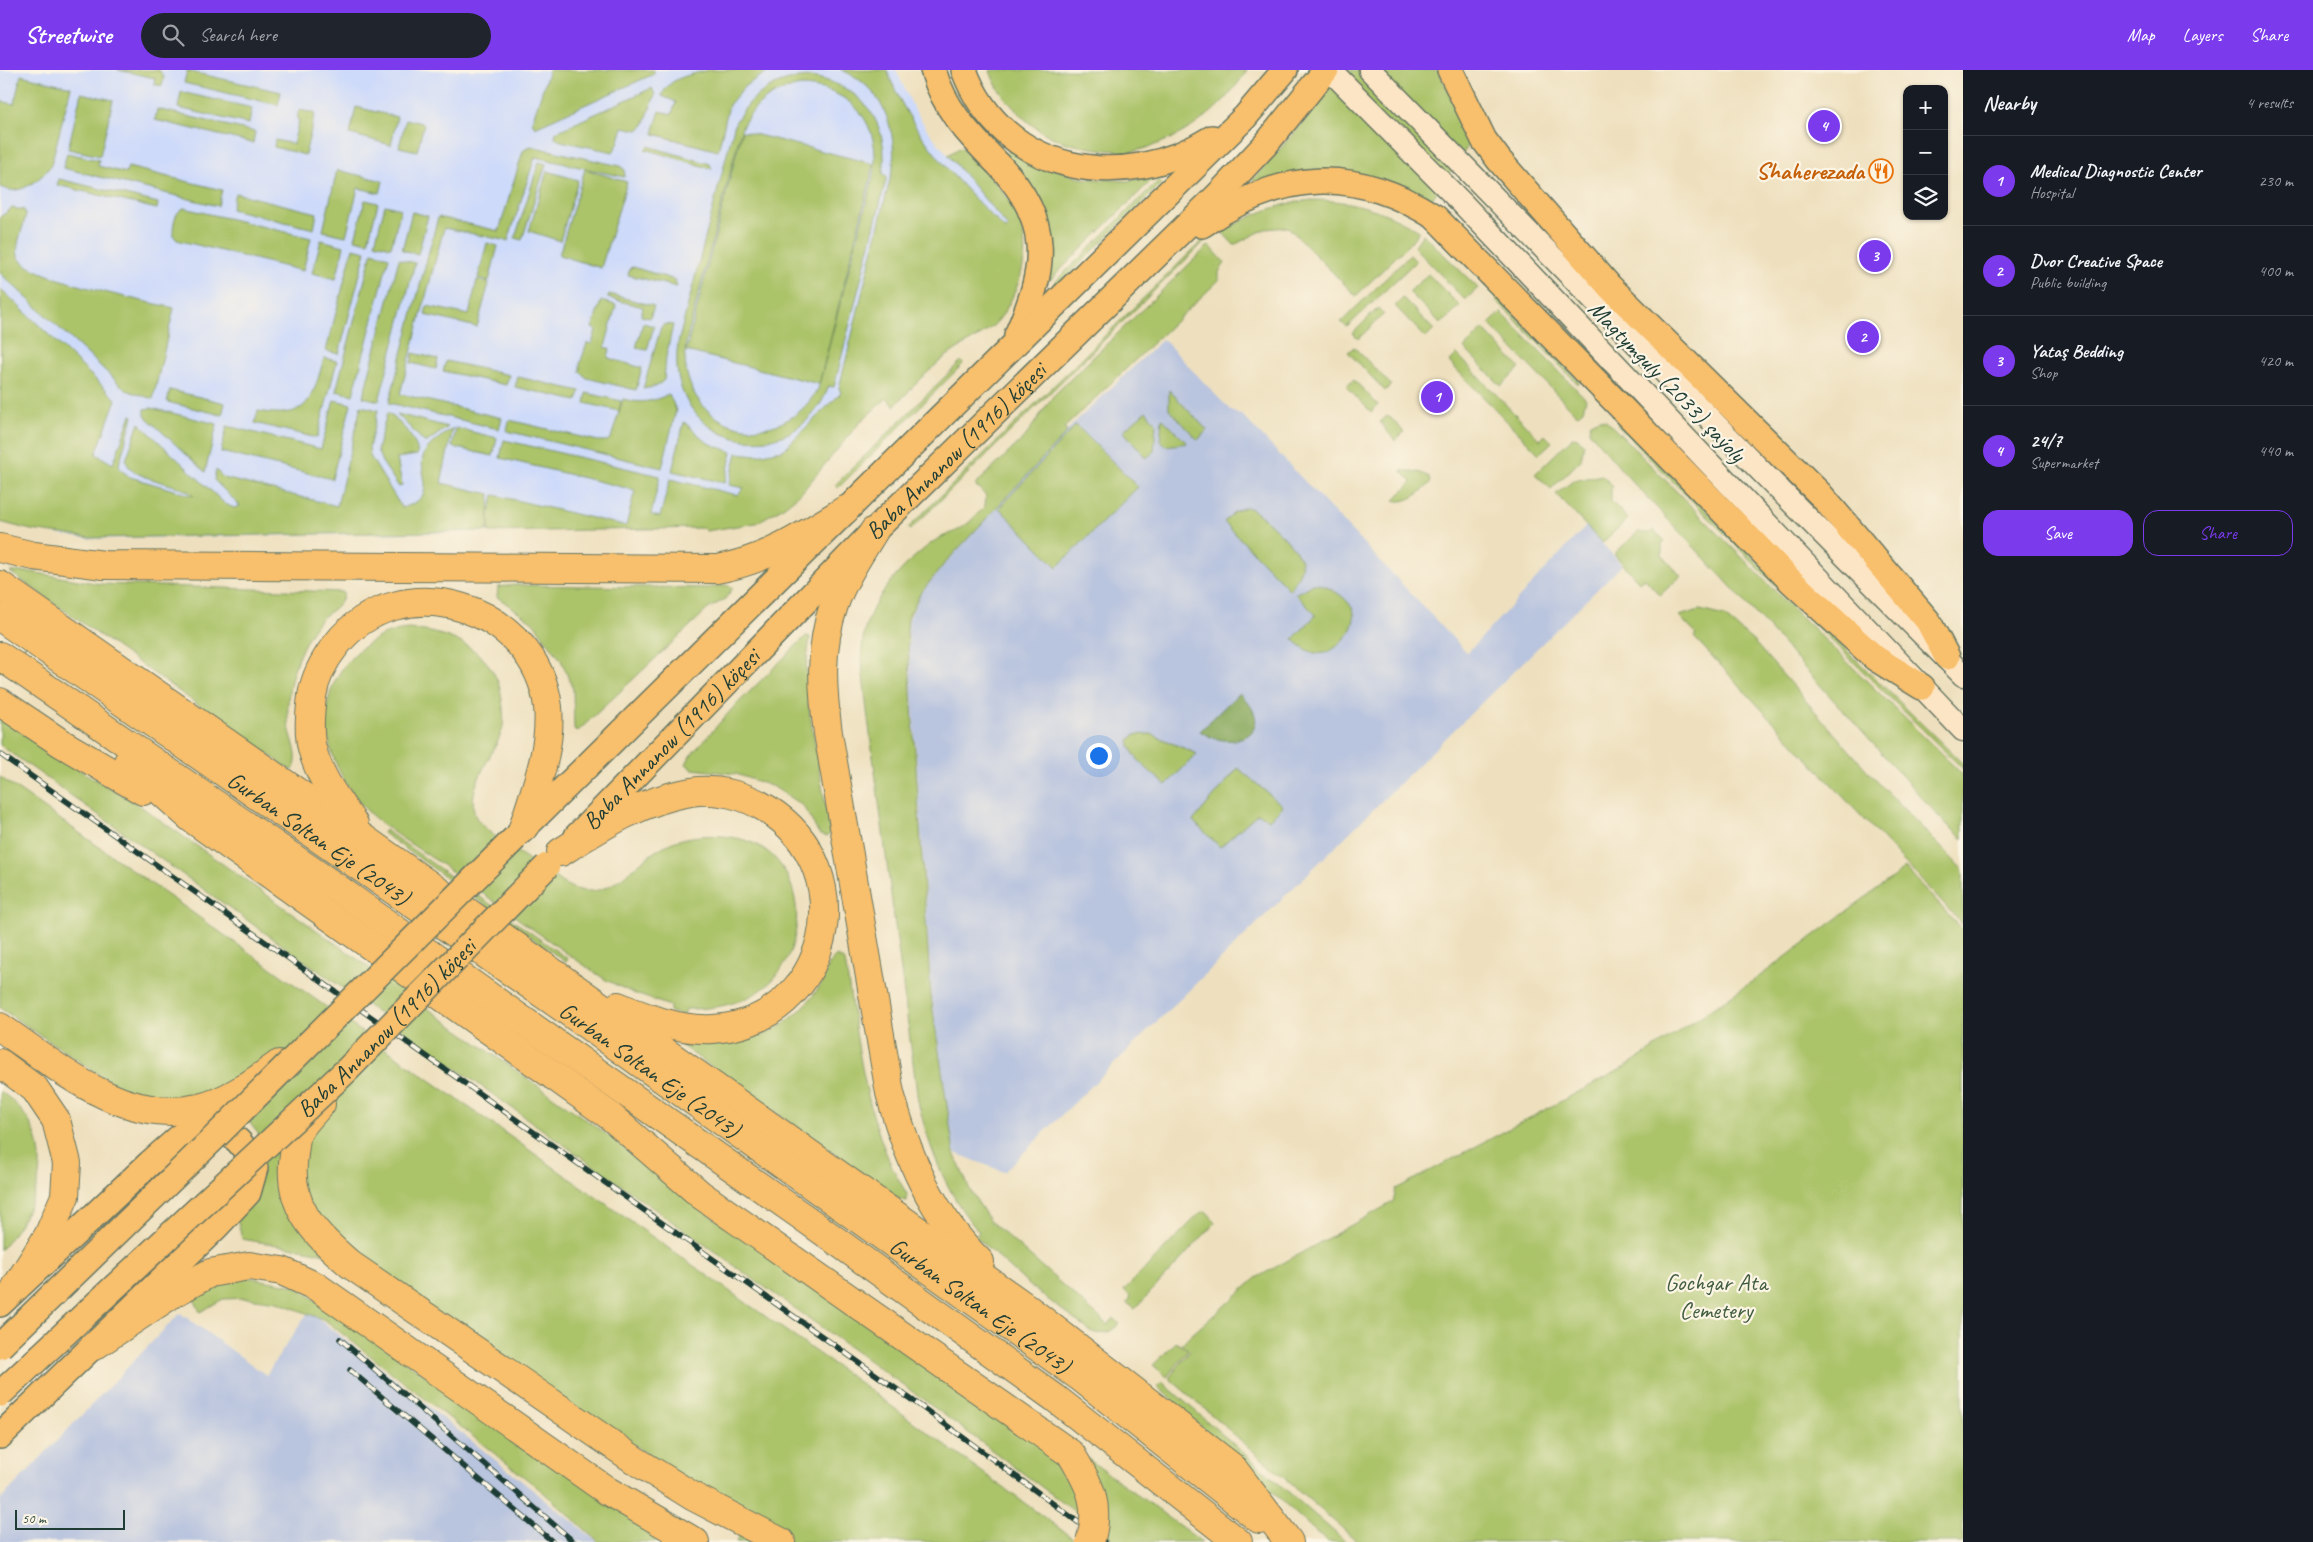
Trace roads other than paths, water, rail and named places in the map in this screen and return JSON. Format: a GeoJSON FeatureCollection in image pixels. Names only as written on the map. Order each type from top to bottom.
{"type":"FeatureCollection","features":[{"type":"Feature","properties":{"kind":"highway"},"geometry":{"type":"LineString","coordinates":[[0,548],[59,560],[104,565],[718,569],[746,562],[782,548],[845,510]]}},
{"type":"Feature","properties":{"kind":"highway"},"geometry":{"type":"LineString","coordinates":[[874,530],[835,603],[825,643],[822,682],[828,733],[890,1093],[912,1162],[938,1211],[964,1247],[1028,1308]]}},
{"type":"Feature","properties":{"kind":"highway"},"geometry":{"type":"LineString","coordinates":[[0,585],[363,838],[1028,1308],[1232,1467],[1288,1542]]}},
{"type":"Feature","properties":{"kind":"highway"},"geometry":{"type":"LineString","coordinates":[[363,838],[331,791],[312,749],[310,717],[313,689],[322,665],[330,652],[362,620],[378,612],[409,602],[423,601],[439,602],[472,611],[502,627],[514,637],[524,650],[541,681],[548,708],[548,740],[538,780],[519,833]]}},
{"type":"Feature","properties":{"kind":"highway","name":"Gurban Soltan Eje (2043)"},"geometry":{"type":"LineString","coordinates":[[0,617],[566,1010],[1080,1377],[1288,1542]]}},
{"type":"Feature","properties":{"kind":"highway","name":"Gurban Soltan Eje (2043)"},"geometry":{"type":"LineString","coordinates":[[0,656],[329,882],[501,1006],[803,1217],[1055,1398],[1238,1542]]}},
{"type":"Feature","properties":{"kind":"highway"},"geometry":{"type":"LineString","coordinates":[[38,683],[191,818]]}},
{"type":"Feature","properties":{"kind":"highway"},"geometry":{"type":"LineString","coordinates":[[0,702],[61,744],[191,818],[610,1116],[701,1195],[1071,1454],[1088,1481],[1096,1507],[1090,1542]]}},
{"type":"Feature","properties":{"kind":"highway"},"geometry":{"type":"LineString","coordinates":[[554,859],[627,812],[652,802],[692,792],[724,792],[762,806],[789,825],[812,855],[823,887],[824,919],[822,936],[812,964],[795,990],[760,1017],[714,1029],[688,1027],[641,1016],[580,991]]}},
{"type":"Feature","properties":{"kind":"highway"},"geometry":{"type":"LineString","coordinates":[[0,1027],[82,1084],[133,1107],[163,1110],[199,1108],[237,1092],[312,1041]]}},
{"type":"Feature","properties":{"kind":"highway"},"geometry":{"type":"LineString","coordinates":[[0,1062],[35,1089],[41,1096],[56,1120],[67,1163],[65,1196],[48,1236],[8,1295]]}},
{"type":"Feature","properties":{"kind":"highway"},"geometry":{"type":"LineString","coordinates":[[347,1070],[297,1135],[291,1175],[297,1199],[309,1223],[325,1242],[351,1265],[636,1461],[694,1497],[781,1542]]}},
{"type":"Feature","properties":{"kind":"highway"},"geometry":{"type":"LineString","coordinates":[[610,1116],[803,1217]]}},
{"type":"Feature","properties":{"kind":"highway"},"geometry":{"type":"LineString","coordinates":[[94,1346],[172,1294],[210,1272],[249,1266],[282,1271],[317,1287],[606,1490],[695,1542]]}},
{"type":"Feature","properties":{"kind":"main road"},"geometry":{"type":"LineString","coordinates":[[934,70],[944,98],[953,114],[968,134],[1020,189],[1032,212],[1036,226],[1040,259],[1036,290],[1012,346]]}},
{"type":"Feature","properties":{"kind":"main road"},"geometry":{"type":"LineString","coordinates":[[964,70],[981,104],[1005,131],[1051,159],[1079,168],[1117,170],[1158,163],[1197,148],[1246,117]]}},
{"type":"Feature","properties":{"kind":"main road","name":"Baba Annanow (1916) köçesi"},"geometry":{"type":"LineString","coordinates":[[0,1346],[312,1041],[845,510],[1246,117],[1284,70]]}},
{"type":"Feature","properties":{"kind":"main road","name":"Baba Annanow (1916) köçesi"},"geometry":{"type":"LineString","coordinates":[[0,1394],[347,1070],[874,530],[1155,254],[1217,196],[1266,144],[1326,70]]}},
{"type":"Feature","properties":{"kind":"main road","name":"Magtymguly (2033) şaýoly"},"geometry":{"type":"LineString","coordinates":[[1330,70],[1462,203],[1963,730]]}},
{"type":"Feature","properties":{"kind":"main road","name":"Magtymguly (2033) şaýoly"},"geometry":{"type":"LineString","coordinates":[[1370,70],[1754,464],[1955,666]]}},
{"type":"Feature","properties":{"kind":"main road"},"geometry":{"type":"LineString","coordinates":[[1450,70],[1484,140],[1499,160],[1610,287],[1820,494],[1928,621],[1955,666]]}},
{"type":"Feature","properties":{"kind":"main road"},"geometry":{"type":"LineString","coordinates":[[1155,254],[1224,210],[1252,196],[1296,182],[1331,181],[1364,186],[1399,198],[1430,214],[1448,229],[1609,397],[1791,581],[1875,658],[1922,687]]}},
{"type":"Feature","properties":{"kind":"main road"},"geometry":{"type":"LineString","coordinates":[[0,1436],[216,1227],[248,1193],[255,1168],[244,1144],[233,1135],[211,1124],[189,1129],[8,1295]]}},
{"type":"Feature","properties":{"kind":"railway"},"geometry":{"type":"LineString","coordinates":[[0,754],[919,1405],[1105,1542]]}},
{"type":"Feature","properties":{"kind":"railway"},"geometry":{"type":"LineString","coordinates":[[340,1339],[574,1542]]}},
{"type":"Feature","properties":{"kind":"railway"},"geometry":{"type":"LineString","coordinates":[[350,1370],[553,1542]]}},
{"type":"Feature","properties":{"kind":"place","name":"24/7"},"geometry":{"type":"Point","coordinates":[1824,126]}},
{"type":"Feature","properties":{"kind":"place","name":"Shaherezada"},"geometry":{"type":"Point","coordinates":[1881,171]}},
{"type":"Feature","properties":{"kind":"place","name":"Yataş Bedding"},"geometry":{"type":"Point","coordinates":[1875,256]}},
{"type":"Feature","properties":{"kind":"place","name":"Dvor Creative Space"},"geometry":{"type":"Point","coordinates":[1863,337]}},
{"type":"Feature","properties":{"kind":"place","name":"Medical Diagnostic Center"},"geometry":{"type":"Point","coordinates":[1437,397]}},
{"type":"Feature","properties":{"kind":"park label","name":"Gochgar Ata Cemetery"},"geometry":{"type":"Point","coordinates":[1716,1296]}}]}
